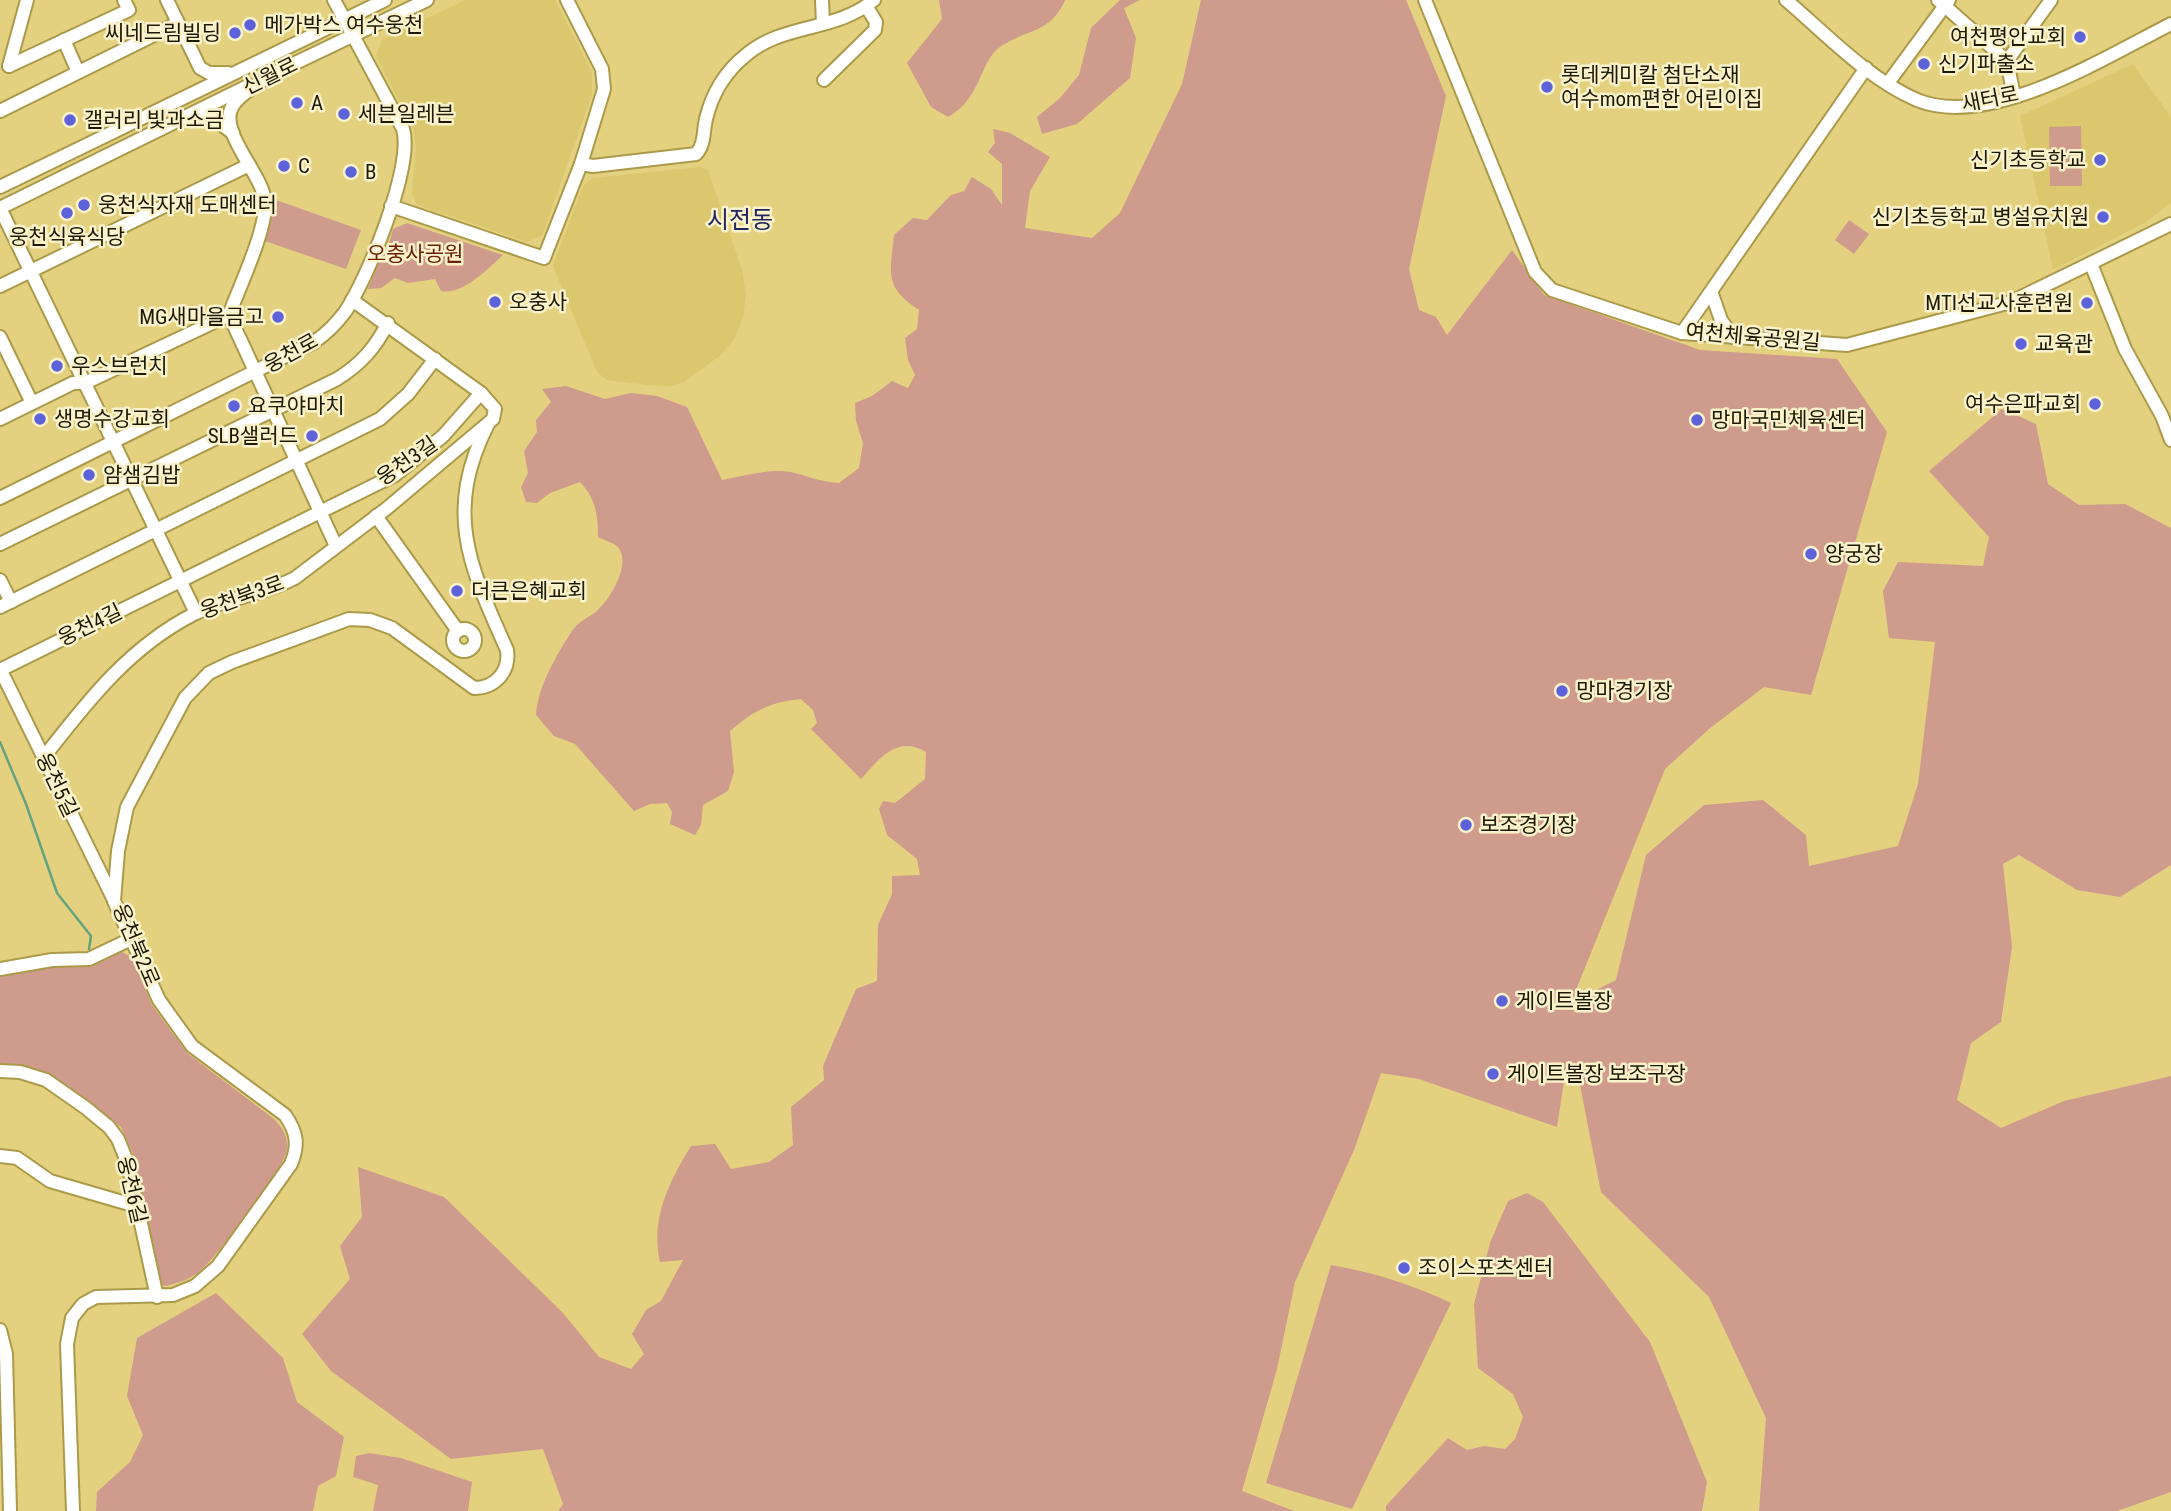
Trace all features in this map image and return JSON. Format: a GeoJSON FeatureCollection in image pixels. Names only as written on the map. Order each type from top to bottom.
{"type":"FeatureCollection","features":[{"type":"Feature","properties":{"kind":"street"},"geometry":{"type":"LineString","coordinates":[[27,0],[9,66],[129,10],[124,0]]}},
{"type":"Feature","properties":{"kind":"street"},"geometry":{"type":"LineString","coordinates":[[167,0],[202,70],[232,73]]}},
{"type":"Feature","properties":{"kind":"street","name":"웅천로"},"geometry":{"type":"LineString","coordinates":[[0,498],[257,372],[325,335],[352,300],[391,206],[404,164],[405,136],[334,0]]}},
{"type":"Feature","properties":{"kind":"street","name":"신월로"},"geometry":{"type":"LineString","coordinates":[[0,187],[385,0]]}},
{"type":"Feature","properties":{"kind":"street","name":"신월로"},"geometry":{"type":"LineString","coordinates":[[0,208],[427,0]]}},
{"type":"Feature","properties":{"kind":"street"},"geometry":{"type":"LineString","coordinates":[[391,206],[544,258],[581,164],[604,80],[567,0]]}},
{"type":"Feature","properties":{"kind":"street"},"geometry":{"type":"LineString","coordinates":[[822,0],[823,24]]}},
{"type":"Feature","properties":{"kind":"street","name":"여천체육공원길"},"geometry":{"type":"LineString","coordinates":[[1425,0],[1535,272],[1552,290],[1682,333],[1826,344],[1867,341],[2011,302],[2171,224]]}},
{"type":"Feature","properties":{"kind":"street","name":"새터로"},"geometry":{"type":"LineString","coordinates":[[1786,0],[1866,68],[1888,83],[1918,100],[1946,107],[1976,106],[2051,85],[2171,24]]}},
{"type":"Feature","properties":{"kind":"street"},"geometry":{"type":"LineString","coordinates":[[2007,61],[2051,0]]}},
{"type":"Feature","properties":{"kind":"street"},"geometry":{"type":"LineString","coordinates":[[1888,83],[1944,2],[2007,61],[2014,96]]}},
{"type":"Feature","properties":{"kind":"street"},"geometry":{"type":"LineString","coordinates":[[581,164],[593,166],[696,154],[701,146],[710,105],[721,82],[737,63],[774,37],[846,19],[870,3],[876,22],[875,30],[824,80]]}},
{"type":"Feature","properties":{"kind":"street"},"geometry":{"type":"LineString","coordinates":[[0,111],[178,23]]}},
{"type":"Feature","properties":{"kind":"street"},"geometry":{"type":"LineString","coordinates":[[64,40],[78,72]]}},
{"type":"Feature","properties":{"kind":"street"},"geometry":{"type":"LineString","coordinates":[[1682,333],[1712,294],[1866,68]]}},
{"type":"Feature","properties":{"kind":"street"},"geometry":{"type":"LineString","coordinates":[[269,76],[231,108],[233,133],[263,192],[265,207],[229,315],[336,546]]}},
{"type":"Feature","properties":{"kind":"street"},"geometry":{"type":"LineString","coordinates":[[170,125],[211,117],[233,133]]}},
{"type":"Feature","properties":{"kind":"street"},"geometry":{"type":"LineString","coordinates":[[0,286],[249,165]]}},
{"type":"Feature","properties":{"kind":"street"},"geometry":{"type":"LineString","coordinates":[[0,176],[17,179]]}},
{"type":"Feature","properties":{"kind":"street"},"geometry":{"type":"LineString","coordinates":[[0,208],[196,613]]}},
{"type":"Feature","properties":{"kind":"street"},"geometry":{"type":"LineString","coordinates":[[2091,264],[2125,349],[2162,416],[2171,440]]}},
{"type":"Feature","properties":{"kind":"street"},"geometry":{"type":"LineString","coordinates":[[1712,294],[1721,320],[1733,337]]}},
{"type":"Feature","properties":{"kind":"street"},"geometry":{"type":"LineString","coordinates":[[352,300],[388,323],[481,393],[495,409],[488,424]]}},
{"type":"Feature","properties":{"kind":"street"},"geometry":{"type":"LineString","coordinates":[[0,419],[73,383],[85,383],[229,315]]}},
{"type":"Feature","properties":{"kind":"street"},"geometry":{"type":"LineString","coordinates":[[0,544],[353,369],[375,347],[388,323]]}},
{"type":"Feature","properties":{"kind":"street"},"geometry":{"type":"LineString","coordinates":[[0,337],[3,352],[32,402]]}},
{"type":"Feature","properties":{"kind":"street"},"geometry":{"type":"LineString","coordinates":[[0,580],[6,605],[380,419],[408,394],[435,359]]}},
{"type":"Feature","properties":{"kind":"street","name":"웅천3길"},"geometry":{"type":"LineString","coordinates":[[181,581],[395,475],[420,457],[481,393]]}},
{"type":"Feature","properties":{"kind":"street","name":"웅천북3로"},"geometry":{"type":"LineString","coordinates":[[44,757],[113,672],[141,648],[196,613],[279,586],[376,516],[488,424]]}},
{"type":"Feature","properties":{"kind":"street","name":"웅천북2로"},"geometry":{"type":"LineString","coordinates":[[73,1511],[67,1344],[72,1318],[83,1304],[96,1297],[157,1297],[185,1291],[214,1271],[291,1164],[297,1148],[296,1137],[285,1115],[203,1055],[181,1032],[159,1000],[114,901],[120,830],[137,785],[185,698],[196,684],[220,666],[349,620],[363,619],[392,628],[474,688],[491,686],[499,679],[508,659],[506,650],[478,585],[466,545],[466,496],[479,442],[488,424]]}},
{"type":"Feature","properties":{"kind":"street"},"geometry":{"type":"LineString","coordinates":[[452,454],[467,455],[472,469]]}},
{"type":"Feature","properties":{"kind":"street"},"geometry":{"type":"LineString","coordinates":[[376,516],[458,631]]}},
{"type":"Feature","properties":{"kind":"street","name":"웅천4길"},"geometry":{"type":"LineString","coordinates":[[0,670],[181,581]]}},
{"type":"Feature","properties":{"kind":"street","name":"웅천5길"},"geometry":{"type":"LineString","coordinates":[[0,670],[114,901]]}},
{"type":"Feature","properties":{"kind":"street"},"geometry":{"type":"LineString","coordinates":[[0,969],[52,960],[89,959],[131,939]]}},
{"type":"Feature","properties":{"kind":"street","name":"웅천6길"},"geometry":{"type":"LineString","coordinates":[[0,1071],[20,1072],[46,1080],[109,1127],[123,1148],[157,1297]]}},
{"type":"Feature","properties":{"kind":"street"},"geometry":{"type":"LineString","coordinates":[[0,1156],[17,1158],[50,1181],[136,1206]]}},
{"type":"Feature","properties":{"kind":"street"},"geometry":{"type":"LineString","coordinates":[[0,1329],[6,1354],[10,1511]]}},
{"type":"Feature","properties":{"kind":"shaded area"},"geometry":{"type":"Polygon","coordinates":[[[465,0],[555,0],[592,72],[592,95],[542,236],[527,242],[417,205],[412,194],[416,149],[413,129],[376,56],[382,40],[465,0]]]}},
{"type":"Feature","properties":{"kind":"shaded area","name":"신기초등학교"},"geometry":{"type":"Polygon","coordinates":[[[2133,64],[2171,117],[2171,203],[2146,222],[2053,270],[2020,116],[2133,64]]]}},
{"type":"Feature","properties":{"kind":"shaded area"},"geometry":{"type":"Polygon","coordinates":[[[701,167],[708,170],[742,270],[746,295],[743,317],[735,338],[721,355],[684,382],[670,386],[607,380],[597,372],[553,266],[583,186],[592,178],[701,167]]]}},
{"type":"Feature","properties":{"kind":"green space"},"geometry":{"type":"Polygon","coordinates":[[[939,0],[1065,0],[1059,11],[1045,25],[1009,41],[993,54],[968,100],[948,117],[931,107],[907,63],[942,19],[939,0]]]}},
{"type":"Feature","properties":{"kind":"green space"},"geometry":{"type":"Polygon","coordinates":[[[1120,0],[1140,0],[1124,8],[1136,38],[1130,78],[1077,124],[1042,134],[1037,117],[1060,98],[1079,75],[1091,28],[1120,0]]]}},
{"type":"Feature","properties":{"kind":"green space"},"geometry":{"type":"Polygon","coordinates":[[[1201,0],[1406,0],[1446,96],[1409,269],[1419,310],[1436,317],[1447,335],[1512,250],[1544,295],[1700,350],[1837,359],[1887,432],[1811,695],[1764,687],[1709,729],[1665,769],[1576,990],[1573,1017],[1578,999],[1616,980],[1646,855],[1704,805],[1763,800],[1806,835],[1809,866],[1898,846],[1918,784],[1935,642],[1889,638],[1883,591],[1898,562],[1983,566],[1989,537],[1929,471],[2002,409],[2036,424],[2048,484],[2079,505],[2125,504],[2171,528],[2171,865],[2120,897],[2077,890],[2019,855],[2003,864],[2012,947],[2001,1022],[1971,1043],[1957,1100],[2001,1128],[2064,1101],[2171,1076],[2171,1492],[2117,1511],[1759,1511],[1766,1418],[1709,1297],[1601,1192],[1578,1075],[1567,1062],[1557,1127],[1419,1079],[1381,1073],[1354,1150],[1295,1282],[1277,1369],[1242,1491],[1294,1511],[558,1511],[563,1504],[543,1449],[451,1459],[331,1371],[302,1334],[350,1279],[340,1246],[362,1217],[358,1167],[444,1197],[563,1313],[599,1357],[631,1369],[644,1354],[632,1334],[646,1310],[661,1301],[683,1260],[660,1262],[658,1231],[669,1187],[691,1146],[715,1144],[731,1169],[769,1162],[793,1145],[791,1107],[824,1080],[823,1066],[856,989],[877,981],[878,925],[892,894],[892,876],[920,875],[917,859],[887,835],[879,809],[883,801],[895,803],[925,779],[926,752],[906,746],[890,751],[861,779],[811,729],[817,723],[813,710],[801,699],[780,702],[762,709],[730,731],[734,772],[728,791],[703,805],[701,825],[695,835],[670,824],[672,812],[667,803],[650,804],[634,811],[575,744],[554,736],[536,715],[544,682],[560,651],[575,627],[597,611],[608,598],[618,581],[622,562],[618,547],[598,537],[595,508],[590,495],[580,482],[550,493],[537,503],[526,502],[521,487],[528,473],[524,451],[537,432],[536,420],[551,402],[542,389],[566,386],[605,399],[631,393],[657,396],[687,407],[722,480],[786,471],[839,483],[859,468],[863,443],[856,421],[855,403],[872,396],[892,381],[908,388],[915,375],[908,360],[905,338],[917,329],[919,310],[900,294],[892,278],[894,235],[913,218],[927,220],[951,195],[964,191],[972,177],[991,189],[1002,205],[1002,164],[988,152],[995,143],[993,129],[1010,133],[1050,157],[1030,191],[1025,228],[1092,238],[1120,213],[1182,84],[1201,0]]]}},
{"type":"Feature","properties":{"kind":"green space"},"geometry":{"type":"Polygon","coordinates":[[[2081,126],[2082,186],[2050,186],[2049,127],[2081,126]]]}},
{"type":"Feature","properties":{"kind":"green space"},"geometry":{"type":"Polygon","coordinates":[[[276,200],[361,230],[346,269],[265,241],[276,200]]]}},
{"type":"Feature","properties":{"kind":"green space"},"geometry":{"type":"Polygon","coordinates":[[[1849,220],[1869,234],[1854,254],[1835,240],[1849,220]]]}},
{"type":"Feature","properties":{"kind":"green space","name":"오충사공원"},"geometry":{"type":"Polygon","coordinates":[[[407,223],[503,255],[475,280],[458,289],[441,291],[435,279],[408,283],[395,278],[381,288],[368,289],[383,251],[388,247],[393,229],[407,223]]]}},
{"type":"Feature","properties":{"kind":"green space"},"geometry":{"type":"Polygon","coordinates":[[[119,950],[132,958],[152,1005],[187,1053],[274,1119],[283,1130],[287,1143],[282,1163],[220,1250],[196,1274],[166,1286],[162,1285],[133,1153],[121,1127],[45,1072],[0,1064],[0,973],[119,950]]]}},
{"type":"Feature","properties":{"kind":"green space"},"geometry":{"type":"Polygon","coordinates":[[[1527,1193],[1543,1202],[1650,1342],[1707,1482],[1702,1511],[1386,1511],[1386,1506],[1448,1438],[1467,1450],[1484,1446],[1505,1449],[1515,1439],[1523,1417],[1513,1394],[1478,1368],[1474,1304],[1490,1243],[1508,1201],[1527,1193]]]}},
{"type":"Feature","properties":{"kind":"green space"},"geometry":{"type":"Polygon","coordinates":[[[1331,1265],[1392,1280],[1451,1303],[1352,1509],[1266,1483],[1331,1265]]]}},
{"type":"Feature","properties":{"kind":"green space"},"geometry":{"type":"Polygon","coordinates":[[[216,1293],[283,1358],[297,1402],[344,1437],[336,1476],[318,1486],[313,1511],[96,1511],[97,1492],[130,1462],[143,1435],[127,1396],[137,1338],[216,1293]]]}},
{"type":"Feature","properties":{"kind":"green space"},"geometry":{"type":"Polygon","coordinates":[[[369,1453],[401,1458],[472,1482],[468,1511],[373,1511],[378,1485],[353,1477],[356,1456],[369,1453]]]}},
{"type":"Feature","properties":{"kind":"waterway"},"geometry":{"type":"LineString","coordinates":[[0,742],[26,804],[57,893],[91,936],[89,949]]}},
{"type":"Feature","properties":{"kind":"place","name":"메가박스 여수웅천"},"geometry":{"type":"Point","coordinates":[250,25]}},
{"type":"Feature","properties":{"kind":"place","name":"씨네드림빌딩"},"geometry":{"type":"Point","coordinates":[235,33]}},
{"type":"Feature","properties":{"kind":"place","name":"여천평안교회"},"geometry":{"type":"Point","coordinates":[2080,37]}},
{"type":"Feature","properties":{"kind":"place","name":"신기파출소"},"geometry":{"type":"Point","coordinates":[1924,64]}},
{"type":"Feature","properties":{"kind":"place","name":"롯데케미칼 첨단소재 여수mom편한 어린이집"},"geometry":{"type":"Point","coordinates":[1547,87]}},
{"type":"Feature","properties":{"kind":"place","name":"A"},"geometry":{"type":"Point","coordinates":[297,103]}},
{"type":"Feature","properties":{"kind":"place","name":"세븐일레븐"},"geometry":{"type":"Point","coordinates":[344,114]}},
{"type":"Feature","properties":{"kind":"place","name":"갤러리 빛과소금"},"geometry":{"type":"Point","coordinates":[70,120]}},
{"type":"Feature","properties":{"kind":"place","name":"신기초등학교"},"geometry":{"type":"Point","coordinates":[2100,160]}},
{"type":"Feature","properties":{"kind":"place","name":"C"},"geometry":{"type":"Point","coordinates":[284,166]}},
{"type":"Feature","properties":{"kind":"place","name":"B"},"geometry":{"type":"Point","coordinates":[351,172]}},
{"type":"Feature","properties":{"kind":"place","name":"웅천식자재 도매센터"},"geometry":{"type":"Point","coordinates":[84,205]}},
{"type":"Feature","properties":{"kind":"place","name":"웅천식육식당"},"geometry":{"type":"Point","coordinates":[67,213]}},
{"type":"Feature","properties":{"kind":"place","name":"신기초등학교 병설유치원"},"geometry":{"type":"Point","coordinates":[2103,217]}},
{"type":"Feature","properties":{"kind":"place","name":"오충사"},"geometry":{"type":"Point","coordinates":[495,302]}},
{"type":"Feature","properties":{"kind":"place","name":"MTI선교사훈련원"},"geometry":{"type":"Point","coordinates":[2087,303]}},
{"type":"Feature","properties":{"kind":"place","name":"MG새마을금고"},"geometry":{"type":"Point","coordinates":[278,317]}},
{"type":"Feature","properties":{"kind":"place","name":"교육관"},"geometry":{"type":"Point","coordinates":[2021,344]}},
{"type":"Feature","properties":{"kind":"place","name":"우스브런치"},"geometry":{"type":"Point","coordinates":[57,366]}},
{"type":"Feature","properties":{"kind":"place","name":"여수은파교회"},"geometry":{"type":"Point","coordinates":[2095,404]}},
{"type":"Feature","properties":{"kind":"place","name":"요쿠야마치"},"geometry":{"type":"Point","coordinates":[234,406]}},
{"type":"Feature","properties":{"kind":"place","name":"생명수강교회"},"geometry":{"type":"Point","coordinates":[40,419]}},
{"type":"Feature","properties":{"kind":"place","name":"망마국민체육센터"},"geometry":{"type":"Point","coordinates":[1697,420]}},
{"type":"Feature","properties":{"kind":"place","name":"SLB샐러드"},"geometry":{"type":"Point","coordinates":[312,436]}},
{"type":"Feature","properties":{"kind":"place","name":"얌샘김밥"},"geometry":{"type":"Point","coordinates":[89,475]}},
{"type":"Feature","properties":{"kind":"place","name":"양궁장"},"geometry":{"type":"Point","coordinates":[1811,554]}},
{"type":"Feature","properties":{"kind":"place","name":"더큰은혜교회"},"geometry":{"type":"Point","coordinates":[457,591]}},
{"type":"Feature","properties":{"kind":"place","name":"망마경기장"},"geometry":{"type":"Point","coordinates":[1562,691]}},
{"type":"Feature","properties":{"kind":"place","name":"보조경기장"},"geometry":{"type":"Point","coordinates":[1466,825]}},
{"type":"Feature","properties":{"kind":"place","name":"게이트볼장"},"geometry":{"type":"Point","coordinates":[1502,1001]}},
{"type":"Feature","properties":{"kind":"place","name":"게이트볼장 보조구장"},"geometry":{"type":"Point","coordinates":[1493,1074]}},
{"type":"Feature","properties":{"kind":"place","name":"조이스포츠센터"},"geometry":{"type":"Point","coordinates":[1404,1268]}},
{"type":"Feature","properties":{"kind":"district","name":"시전동"},"geometry":{"type":"Point","coordinates":[740,220]}}]}
